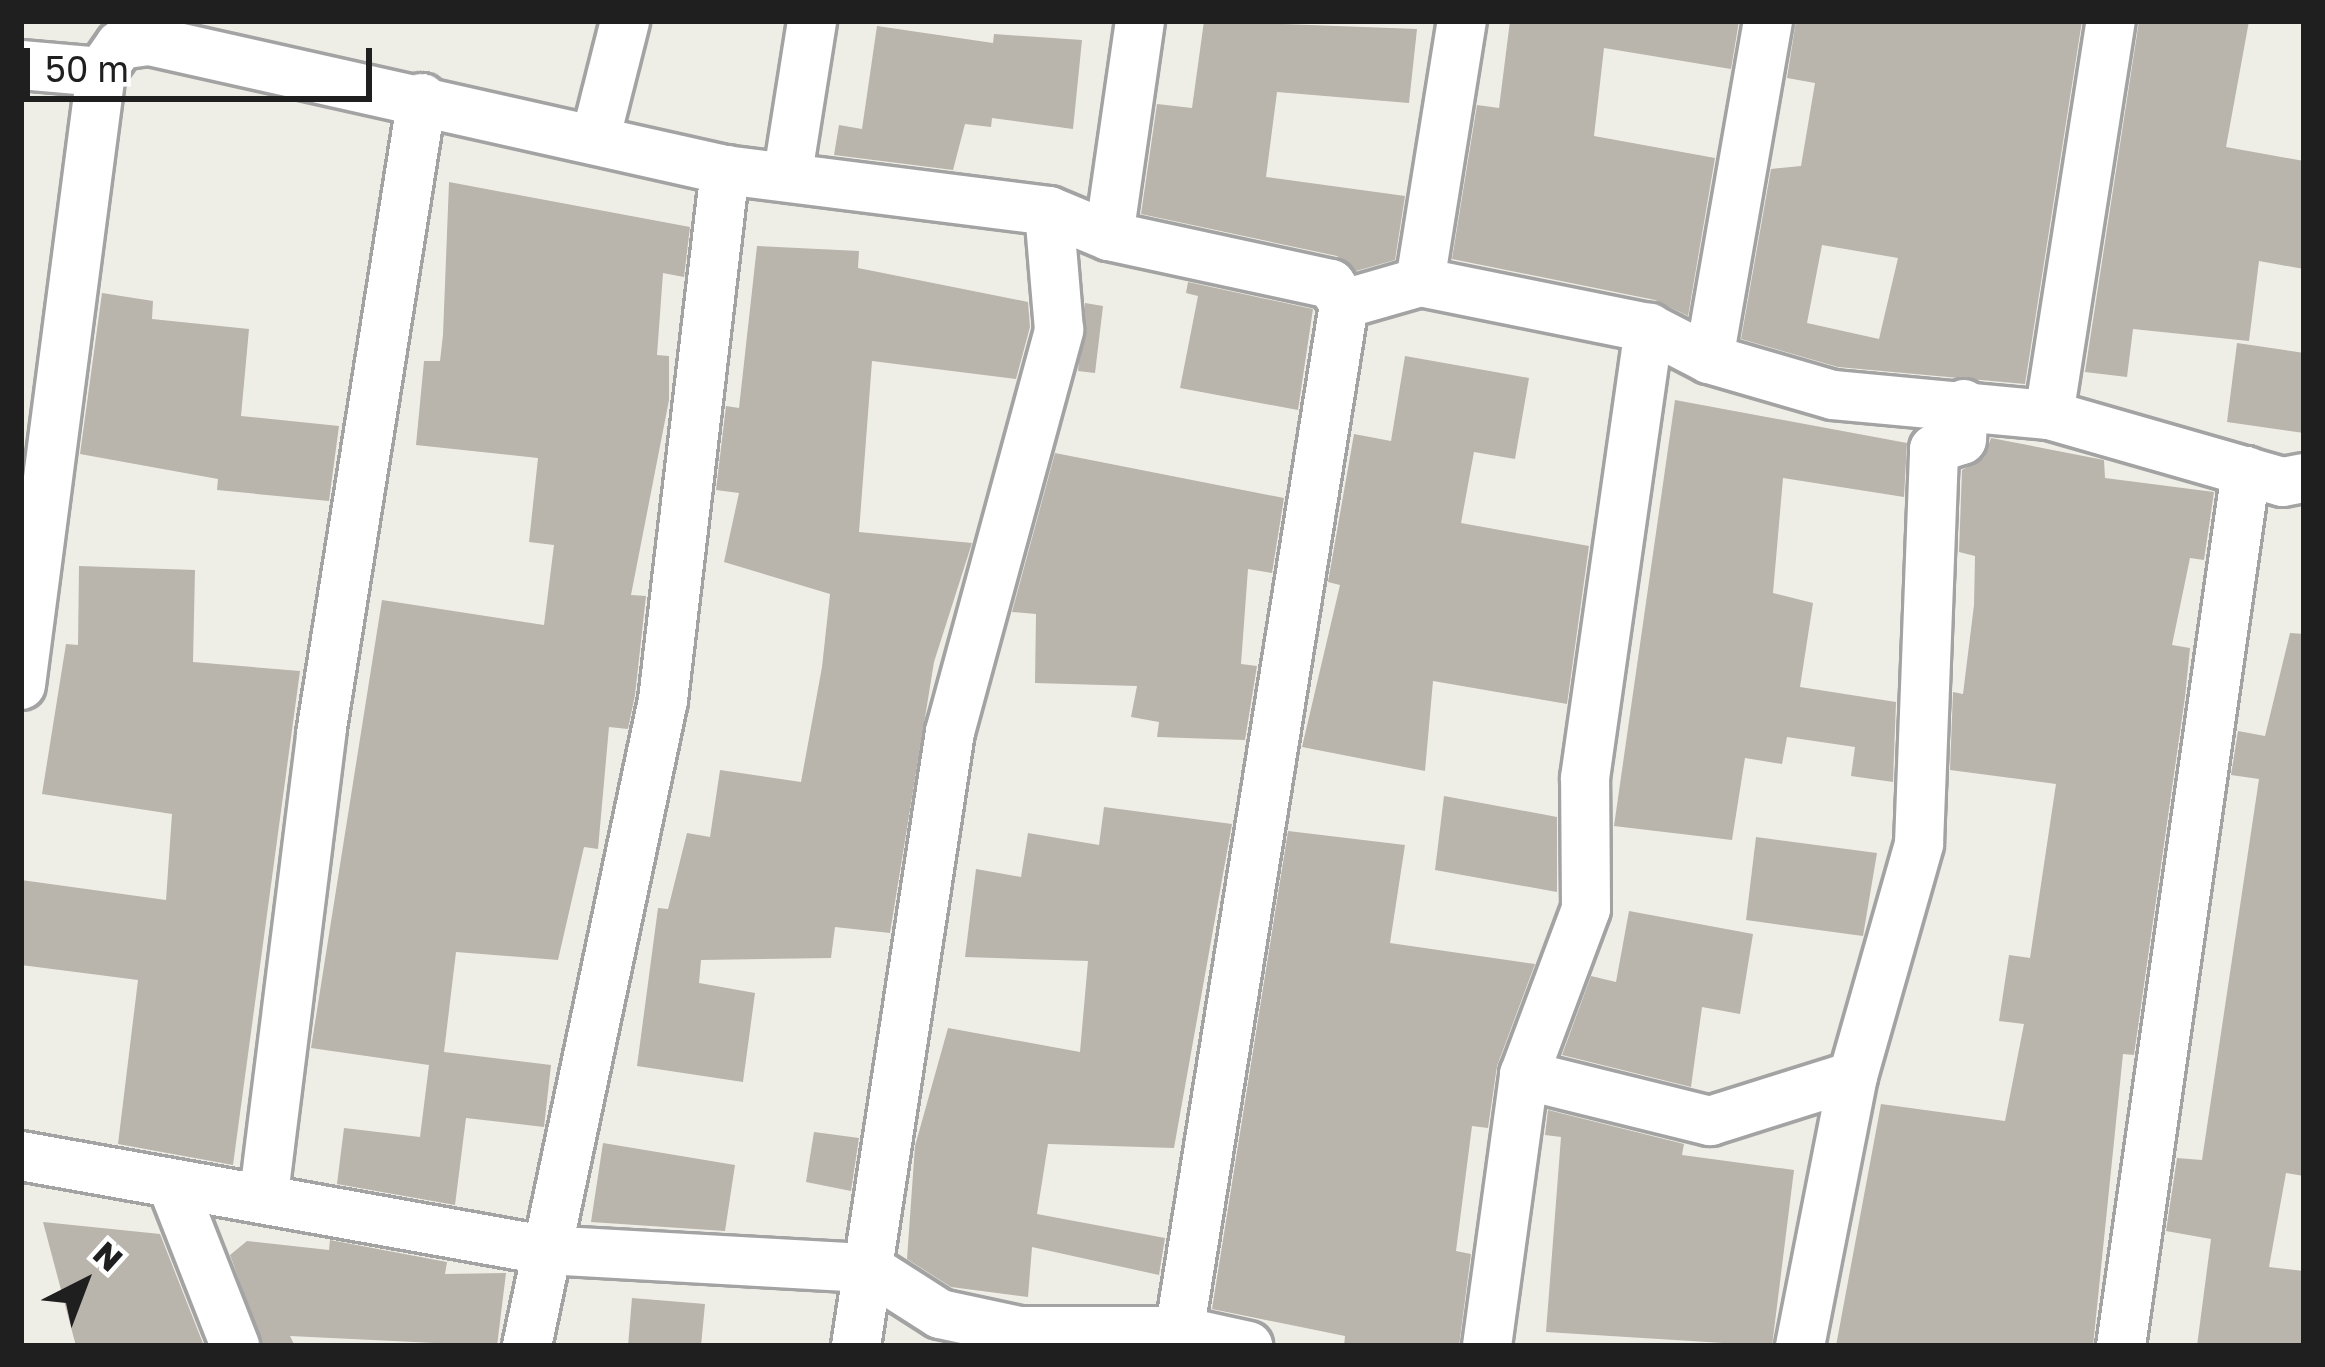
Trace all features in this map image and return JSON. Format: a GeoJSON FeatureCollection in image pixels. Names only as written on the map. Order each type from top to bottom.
{"type":"FeatureCollection","features":[{"type":"Feature","properties":{"kind":"street"},"geometry":{"type":"LineString","coordinates":[[596,136],[625,21]]}},
{"type":"Feature","properties":{"kind":"street"},"geometry":{"type":"LineString","coordinates":[[788,173],[812,21]]}},
{"type":"Feature","properties":{"kind":"street"},"geometry":{"type":"LineString","coordinates":[[1108,236],[1140,21]]}},
{"type":"Feature","properties":{"kind":"street"},"geometry":{"type":"LineString","coordinates":[[1420,282],[1462,21]]}},
{"type":"Feature","properties":{"kind":"street"},"geometry":{"type":"LineString","coordinates":[[1709,359],[1768,21]]}},
{"type":"Feature","properties":{"kind":"street"},"geometry":{"type":"LineString","coordinates":[[2049,415],[2110,21]]}},
{"type":"Feature","properties":{"kind":"street"},"geometry":{"type":"LineString","coordinates":[[21,685],[101,72],[121,45],[150,41],[596,136],[724,170],[788,173],[1049,211],[1108,236],[1331,284],[1344,304],[1179,1339]]}},
{"type":"Feature","properties":{"kind":"street"},"geometry":{"type":"LineString","coordinates":[[21,65],[101,72]]}},
{"type":"Feature","properties":{"kind":"street"},"geometry":{"type":"LineString","coordinates":[[264,1194],[321,734],[422,98]]}},
{"type":"Feature","properties":{"kind":"street"},"geometry":{"type":"LineString","coordinates":[[527,1346],[663,700],[724,170]]}},
{"type":"Feature","properties":{"kind":"street"},"geometry":{"type":"LineString","coordinates":[[856,1346],[950,732],[1059,330],[1049,211]]}},
{"type":"Feature","properties":{"kind":"street"},"geometry":{"type":"LineString","coordinates":[[1344,304],[1420,282],[1649,328],[1709,359],[1833,394],[2049,415],[2246,472],[2304,478]]}},
{"type":"Feature","properties":{"kind":"street"},"geometry":{"type":"LineString","coordinates":[[1487,1346],[1524,1075],[1586,909],[1585,778],[1649,328]]}},
{"type":"Feature","properties":{"kind":"street"},"geometry":{"type":"LineString","coordinates":[[1800,1346],[1853,1076],[1919,844],[1934,448],[1962,440],[1964,404]]}},
{"type":"Feature","properties":{"kind":"street"},"geometry":{"type":"LineString","coordinates":[[2121,1346],[2246,472]]}},
{"type":"Feature","properties":{"kind":"street"},"geometry":{"type":"LineString","coordinates":[[1524,1075],[1710,1121],[1853,1076]]}},
{"type":"Feature","properties":{"kind":"street"},"geometry":{"type":"LineString","coordinates":[[21,1156],[174,1190],[264,1194],[544,1250],[868,1268],[940,1314],[1019,1331],[1248,1346]]}},
{"type":"Feature","properties":{"kind":"street"},"geometry":{"type":"LineString","coordinates":[[174,1190],[235,1346]]}},
{"type":"Feature","properties":{"kind":"building"},"geometry":{"type":"Polygon","coordinates":[[[1204,21],[1417,29],[1409,103],[1277,92],[1266,177],[1405,196],[1395,260],[1356,271],[1337,256],[1141,214],[1157,104],[1192,108],[1204,21]]]}},
{"type":"Feature","properties":{"kind":"building"},"geometry":{"type":"Polygon","coordinates":[[[1510,21],[1739,21],[1731,69],[1604,48],[1594,136],[1715,158],[1688,316],[1655,300],[1452,259],[1477,105],[1499,108],[1510,21]]]}},
{"type":"Feature","properties":{"kind":"building"},"geometry":{"type":"Polygon","coordinates":[[[1796,21],[2082,21],[2025,384],[1838,367],[1741,339],[1771,169],[1801,166],[1815,83],[1787,78],[1796,21]],[[1822,245],[1807,323],[1879,339],[1898,258],[1822,245]]]}},
{"type":"Feature","properties":{"kind":"building"},"geometry":{"type":"Polygon","coordinates":[[[2139,21],[2249,21],[2226,147],[2304,161],[2304,269],[2259,261],[2249,341],[2133,329],[2127,377],[2085,372],[2139,21]]]}},
{"type":"Feature","properties":{"kind":"building"},"geometry":{"type":"Polygon","coordinates":[[[877,26],[993,43],[994,34],[1082,40],[1073,129],[992,118],[991,127],[965,124],[953,170],[834,155],[839,125],[862,129],[877,26]]]}},
{"type":"Feature","properties":{"kind":"building"},"geometry":{"type":"Polygon","coordinates":[[[449,182],[690,227],[684,277],[663,273],[657,355],[669,356],[669,400],[631,595],[646,596],[635,695],[628,729],[609,727],[598,849],[584,847],[558,960],[456,952],[444,1052],[551,1065],[544,1127],[466,1118],[455,1205],[337,1184],[344,1128],[420,1137],[429,1065],[311,1048],[382,600],[544,625],[554,545],[529,542],[538,458],[416,445],[424,361],[440,361],[449,182]]]}},
{"type":"Feature","properties":{"kind":"building"},"geometry":{"type":"Polygon","coordinates":[[[757,246],[859,251],[858,268],[1028,302],[1030,327],[1016,379],[872,361],[859,532],[972,543],[934,662],[890,933],[835,927],[831,958],[701,960],[699,983],[755,993],[743,1082],[637,1066],[658,908],[668,909],[687,833],[710,837],[720,770],[801,782],[822,667],[830,594],[724,562],[739,493],[716,490],[726,406],[739,408],[757,246]]]}},
{"type":"Feature","properties":{"kind":"building"},"geometry":{"type":"Polygon","coordinates":[[[1188,282],[1313,309],[1298,410],[1180,388],[1198,296],[1186,293],[1188,282]]]}},
{"type":"Feature","properties":{"kind":"building"},"geometry":{"type":"Polygon","coordinates":[[[102,293],[153,301],[152,319],[249,329],[241,416],[339,426],[329,501],[217,490],[218,479],[80,454],[102,293]]]}},
{"type":"Feature","properties":{"kind":"building"},"geometry":{"type":"Polygon","coordinates":[[[1085,303],[1103,306],[1095,373],[1078,371],[1085,303]]]}},
{"type":"Feature","properties":{"kind":"building"},"geometry":{"type":"Polygon","coordinates":[[[2237,343],[2304,353],[2304,433],[2227,422],[2237,343]]]}},
{"type":"Feature","properties":{"kind":"building"},"geometry":{"type":"Polygon","coordinates":[[[1405,356],[1529,378],[1515,459],[1474,452],[1461,523],[1589,546],[1567,704],[1433,681],[1425,771],[1302,747],[1340,585],[1328,582],[1354,434],[1391,441],[1405,356]]]}},
{"type":"Feature","properties":{"kind":"building"},"geometry":{"type":"Polygon","coordinates":[[[1675,400],[1907,443],[1904,497],[1783,478],[1773,593],[1813,603],[1800,687],[1896,702],[1893,782],[1851,776],[1855,747],[1787,737],[1782,764],[1745,758],[1732,840],[1614,826],[1675,400]]]}},
{"type":"Feature","properties":{"kind":"building"},"geometry":{"type":"Polygon","coordinates":[[[1991,438],[2104,460],[2105,478],[2214,492],[2204,560],[2190,558],[2172,645],[2190,648],[2185,697],[2134,1055],[2123,1054],[2093,1346],[1836,1346],[1881,1104],[2005,1121],[2024,1024],[1999,1021],[2009,955],[2030,958],[2056,784],[1950,770],[1953,692],[1963,694],[1974,605],[1975,556],[1959,552],[1962,470],[1984,458],[1991,438]]]}},
{"type":"Feature","properties":{"kind":"building"},"geometry":{"type":"Polygon","coordinates":[[[1055,453],[1284,498],[1272,573],[1248,569],[1241,664],[1257,666],[1245,740],[1157,737],[1159,722],[1131,717],[1137,686],[1035,683],[1036,614],[1012,612],[1055,453]]]}},
{"type":"Feature","properties":{"kind":"building"},"geometry":{"type":"Polygon","coordinates":[[[79,566],[195,570],[193,662],[300,671],[233,1165],[118,1144],[138,980],[21,965],[21,880],[166,900],[172,814],[42,794],[66,644],[78,645],[79,566]]]}},
{"type":"Feature","properties":{"kind":"building"},"geometry":{"type":"Polygon","coordinates":[[[2290,633],[2304,634],[2304,1176],[2286,1173],[2269,1267],[2304,1271],[2304,1346],[2197,1346],[2211,1239],[2166,1231],[2177,1158],[2202,1160],[2259,779],[2231,775],[2238,731],[2265,736],[2290,633]]]}},
{"type":"Feature","properties":{"kind":"building"},"geometry":{"type":"Polygon","coordinates":[[[1444,796],[1557,817],[1557,892],[1435,870],[1444,796]]]}},
{"type":"Feature","properties":{"kind":"building"},"geometry":{"type":"Polygon","coordinates":[[[1104,807],[1232,824],[1174,1148],[1048,1144],[1037,1214],[1165,1238],[1159,1275],[1032,1247],[1028,1297],[951,1287],[907,1259],[915,1146],[948,1028],[1080,1052],[1088,961],[965,957],[976,869],[1021,877],[1028,833],[1099,845],[1104,807]]]}},
{"type":"Feature","properties":{"kind":"building"},"geometry":{"type":"Polygon","coordinates":[[[1288,831],[1405,845],[1390,943],[1535,964],[1497,1066],[1488,1128],[1472,1126],[1456,1251],[1471,1254],[1459,1346],[1344,1346],[1345,1336],[1212,1309],[1288,831]]]}},
{"type":"Feature","properties":{"kind":"building"},"geometry":{"type":"Polygon","coordinates":[[[1756,837],[1877,853],[1863,936],[1746,920],[1756,837]]]}},
{"type":"Feature","properties":{"kind":"building"},"geometry":{"type":"Polygon","coordinates":[[[1629,911],[1753,934],[1740,1014],[1702,1007],[1691,1087],[1562,1055],[1591,976],[1616,982],[1629,911]]]}},
{"type":"Feature","properties":{"kind":"building"},"geometry":{"type":"Polygon","coordinates":[[[1548,1110],[1684,1144],[1682,1155],[1794,1170],[1772,1346],[1546,1332],[1561,1137],[1545,1135],[1548,1110]]]}},
{"type":"Feature","properties":{"kind":"building"},"geometry":{"type":"Polygon","coordinates":[[[814,1132],[859,1138],[851,1191],[806,1182],[814,1132]]]}},
{"type":"Feature","properties":{"kind":"building"},"geometry":{"type":"Polygon","coordinates":[[[603,1143],[735,1165],[725,1231],[591,1222],[603,1143]]]}},
{"type":"Feature","properties":{"kind":"building"},"geometry":{"type":"Polygon","coordinates":[[[43,1222],[160,1234],[204,1346],[76,1346],[43,1222]]]}},
{"type":"Feature","properties":{"kind":"building"},"geometry":{"type":"Polygon","coordinates":[[[330,1240],[447,1262],[445,1274],[506,1273],[497,1346],[290,1336],[295,1346],[263,1346],[230,1255],[247,1241],[329,1250],[330,1240]]]}},
{"type":"Feature","properties":{"kind":"building"},"geometry":{"type":"Polygon","coordinates":[[[632,1298],[705,1304],[701,1346],[628,1346],[632,1298]]]}}]}
